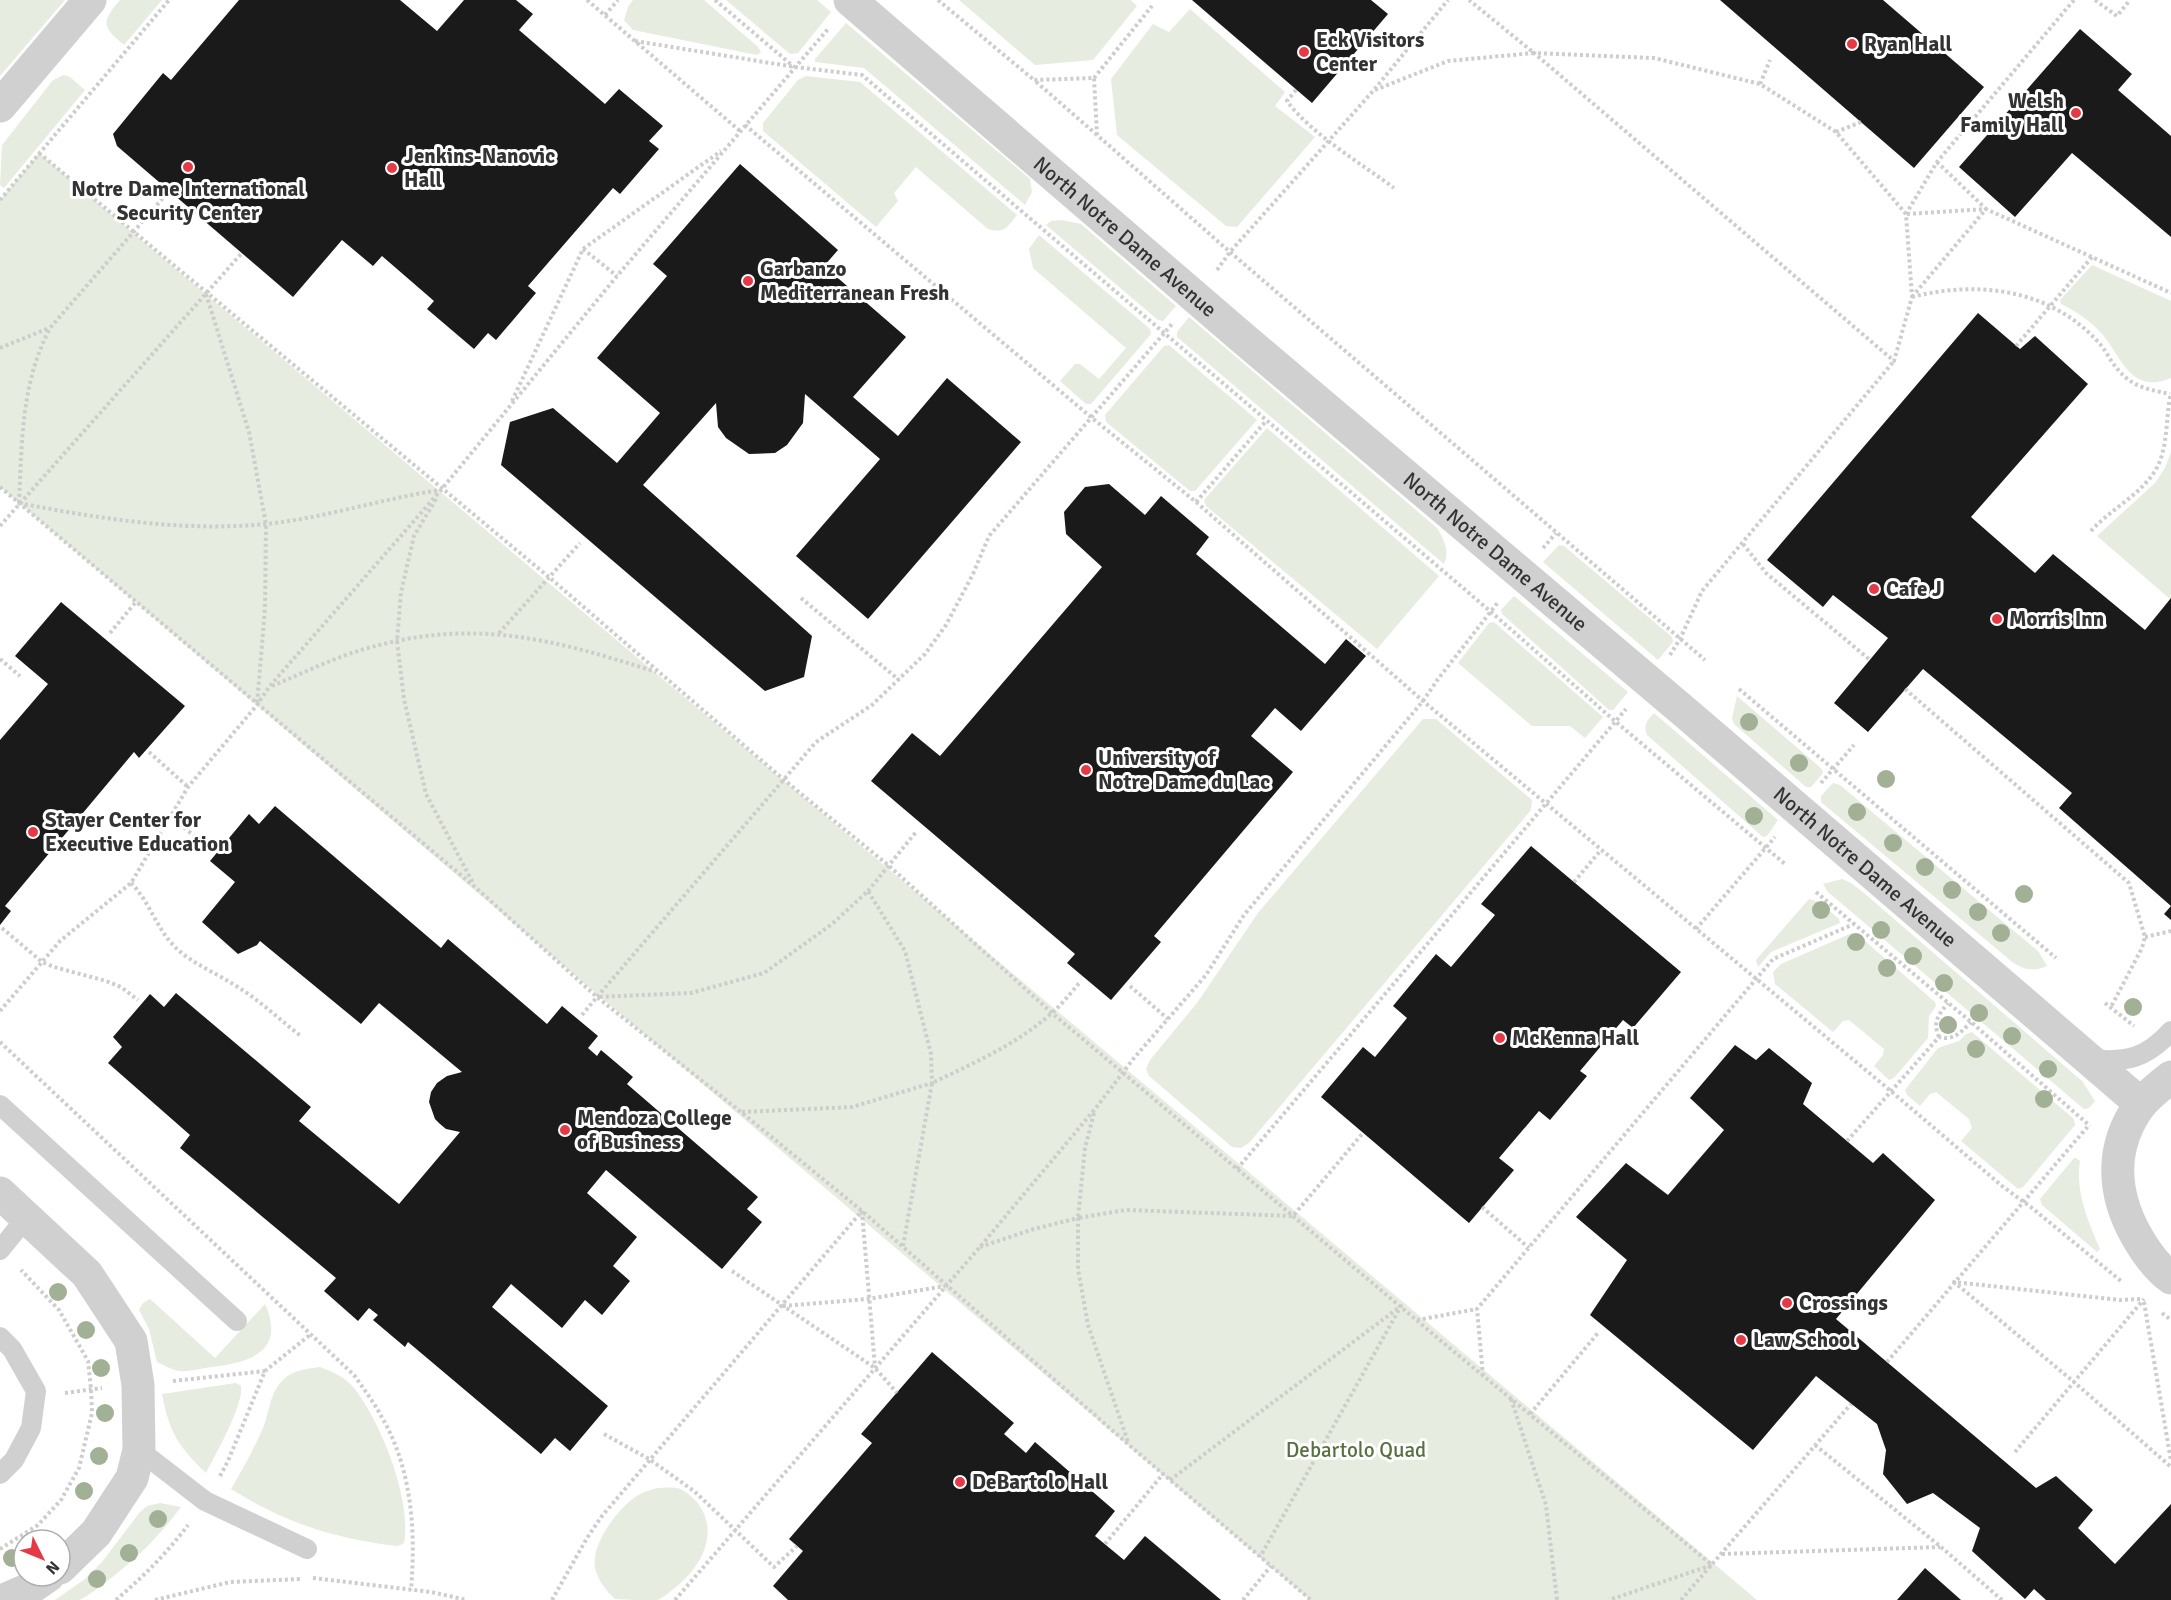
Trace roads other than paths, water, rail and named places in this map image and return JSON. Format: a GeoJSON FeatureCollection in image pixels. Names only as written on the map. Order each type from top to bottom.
{"type":"FeatureCollection","features":[{"type":"Feature","properties":{"kind":"street"},"geometry":{"type":"LineString","coordinates":[[0,106],[90,0]]}},
{"type":"Feature","properties":{"kind":"street","name":"North Notre Dame Avenue"},"geometry":{"type":"LineString","coordinates":[[841,13],[1229,327],[1687,714],[2141,1104]]}},
{"type":"Feature","properties":{"kind":"street"},"geometry":{"type":"LineString","coordinates":[[2171,1077],[2141,1104],[2123,1136],[2116,1167],[2121,1195],[2130,1223],[2143,1247],[2155,1263],[2171,1278]]}},
{"type":"Feature","properties":{"kind":"street"},"geometry":{"type":"LineString","coordinates":[[0,1193],[87,1274],[131,1341],[138,1384],[139,1450],[132,1478],[96,1533],[72,1556]]}},
{"type":"Feature","properties":{"kind":"street"},"geometry":{"type":"LineString","coordinates":[[4,1600],[30,1588]]}},
{"type":"Feature","properties":{"kind":"lane"},"geometry":{"type":"LineString","coordinates":[[2089,1059],[2117,1062],[2134,1057],[2158,1046],[2171,1031]]}},
{"type":"Feature","properties":{"kind":"lane"},"geometry":{"type":"LineString","coordinates":[[0,1104],[237,1321]]}},
{"type":"Feature","properties":{"kind":"lane"},"geometry":{"type":"LineString","coordinates":[[0,1250],[27,1218]]}},
{"type":"Feature","properties":{"kind":"lane"},"geometry":{"type":"LineString","coordinates":[[0,1336],[12,1349],[36,1390],[31,1428],[14,1460],[0,1474]]}},
{"type":"Feature","properties":{"kind":"lane"},"geometry":{"type":"LineString","coordinates":[[139,1450],[205,1501],[307,1549]]}},
{"type":"Feature","properties":{"kind":"place","name":"Ryan Hall"},"geometry":{"type":"Point","coordinates":[1852,44]}},
{"type":"Feature","properties":{"kind":"place","name":"Eck Visitors Center"},"geometry":{"type":"Point","coordinates":[1304,52]}},
{"type":"Feature","properties":{"kind":"place","name":"Welsh Family Hall"},"geometry":{"type":"Point","coordinates":[2076,113]}},
{"type":"Feature","properties":{"kind":"place","name":"Notre Dame International Security Center"},"geometry":{"type":"Point","coordinates":[188,167]}},
{"type":"Feature","properties":{"kind":"place","name":"Jenkins-Nanovic Hall"},"geometry":{"type":"Point","coordinates":[392,168]}},
{"type":"Feature","properties":{"kind":"place","name":"Garbanzo Mediterranean Fresh"},"geometry":{"type":"Point","coordinates":[748,281]}},
{"type":"Feature","properties":{"kind":"place","name":"Cafe J"},"geometry":{"type":"Point","coordinates":[1874,589]}},
{"type":"Feature","properties":{"kind":"place","name":"Morris Inn"},"geometry":{"type":"Point","coordinates":[1997,619]}},
{"type":"Feature","properties":{"kind":"place","name":"University of Notre Dame du Lac"},"geometry":{"type":"Point","coordinates":[1086,770]}},
{"type":"Feature","properties":{"kind":"place","name":"Stayer Center for Executive Education"},"geometry":{"type":"Point","coordinates":[33,832]}},
{"type":"Feature","properties":{"kind":"place","name":"McKenna Hall"},"geometry":{"type":"Point","coordinates":[1500,1038]}},
{"type":"Feature","properties":{"kind":"place","name":"Mendoza College of Business"},"geometry":{"type":"Point","coordinates":[565,1130]}},
{"type":"Feature","properties":{"kind":"place","name":"Crossings"},"geometry":{"type":"Point","coordinates":[1787,1303]}},
{"type":"Feature","properties":{"kind":"place","name":"Law School"},"geometry":{"type":"Point","coordinates":[1741,1340]}},
{"type":"Feature","properties":{"kind":"place","name":"DeBartolo Hall"},"geometry":{"type":"Point","coordinates":[960,1482]}},
{"type":"Feature","properties":{"kind":"park label","name":"Debartolo Quad"},"geometry":{"type":"Point","coordinates":[1356,1450]}}]}
